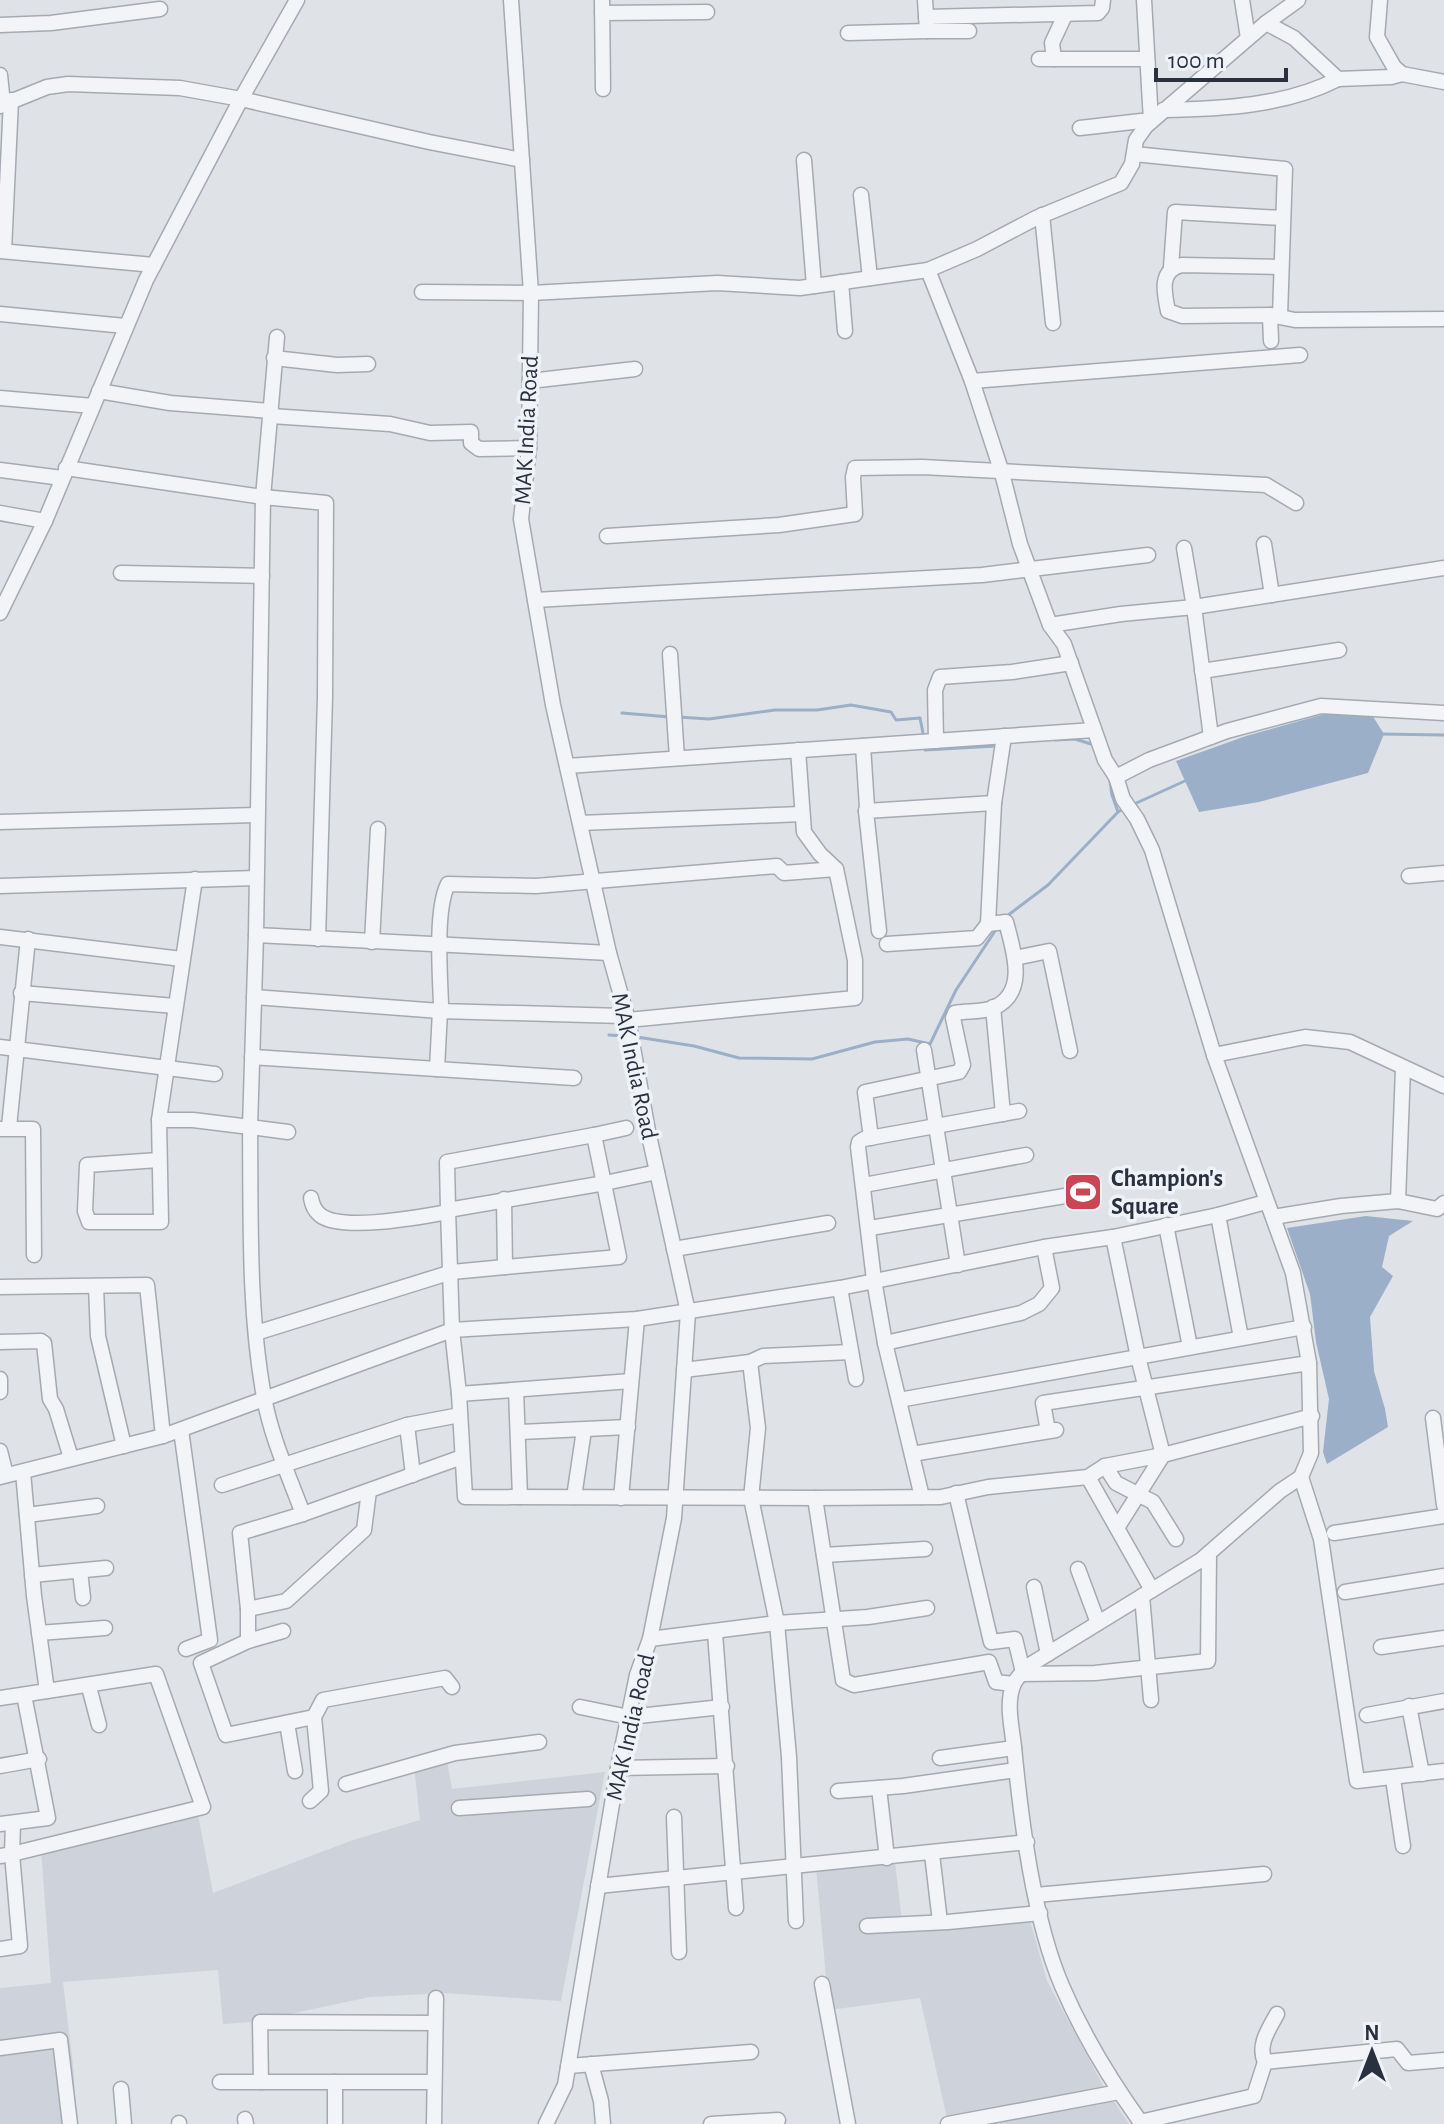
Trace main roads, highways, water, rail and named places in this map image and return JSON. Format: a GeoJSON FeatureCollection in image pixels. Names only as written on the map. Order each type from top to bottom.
{"type":"FeatureCollection","features":[{"type":"Feature","properties":{"kind":"water"},"geometry":{"type":"Polygon","coordinates":[[[1328,713],[1372,715],[1384,734],[1368,773],[1259,802],[1199,812],[1176,761],[1246,736],[1328,713]]]}},
{"type":"Feature","properties":{"kind":"water"},"geometry":{"type":"Polygon","coordinates":[[[1366,1216],[1413,1221],[1389,1236],[1382,1267],[1393,1276],[1370,1317],[1374,1371],[1388,1427],[1327,1464],[1323,1452],[1329,1399],[1316,1342],[1310,1294],[1287,1228],[1366,1216]]]}},
{"type":"Feature","properties":{"kind":"waterway"},"geometry":{"type":"LineString","coordinates":[[678,717],[709,719],[775,710],[817,710],[851,705],[891,712],[896,720],[920,718],[924,738]]}},
{"type":"Feature","properties":{"kind":"waterway"},"geometry":{"type":"LineString","coordinates":[[622,713],[670,717]]}},
{"type":"Feature","properties":{"kind":"waterway"},"geometry":{"type":"LineString","coordinates":[[1380,734],[1444,735]]}},
{"type":"Feature","properties":{"kind":"waterway"},"geometry":{"type":"LineString","coordinates":[[1055,740],[1075,739],[1094,745]]}},
{"type":"Feature","properties":{"kind":"waterway"},"geometry":{"type":"LineString","coordinates":[[924,745],[925,750],[996,746]]}},
{"type":"Feature","properties":{"kind":"waterway"},"geometry":{"type":"LineString","coordinates":[[1132,805],[1187,780]]}},
{"type":"Feature","properties":{"kind":"waterway"},"geometry":{"type":"LineString","coordinates":[[1110,781],[1118,812]]}},
{"type":"Feature","properties":{"kind":"waterway"},"geometry":{"type":"LineString","coordinates":[[1007,916],[1048,885],[1125,808]]}},
{"type":"Feature","properties":{"kind":"waterway"},"geometry":{"type":"LineString","coordinates":[[637,1037],[694,1046],[739,1058],[812,1059],[875,1042],[908,1039],[930,1044],[956,990],[997,928]]}},
{"type":"Feature","properties":{"kind":"waterway"},"geometry":{"type":"LineString","coordinates":[[609,1035],[625,1036]]}},
{"type":"Feature","properties":{"kind":"place","name":"Champion's Square"},"geometry":{"type":"Point","coordinates":[1083,1192]}}]}
